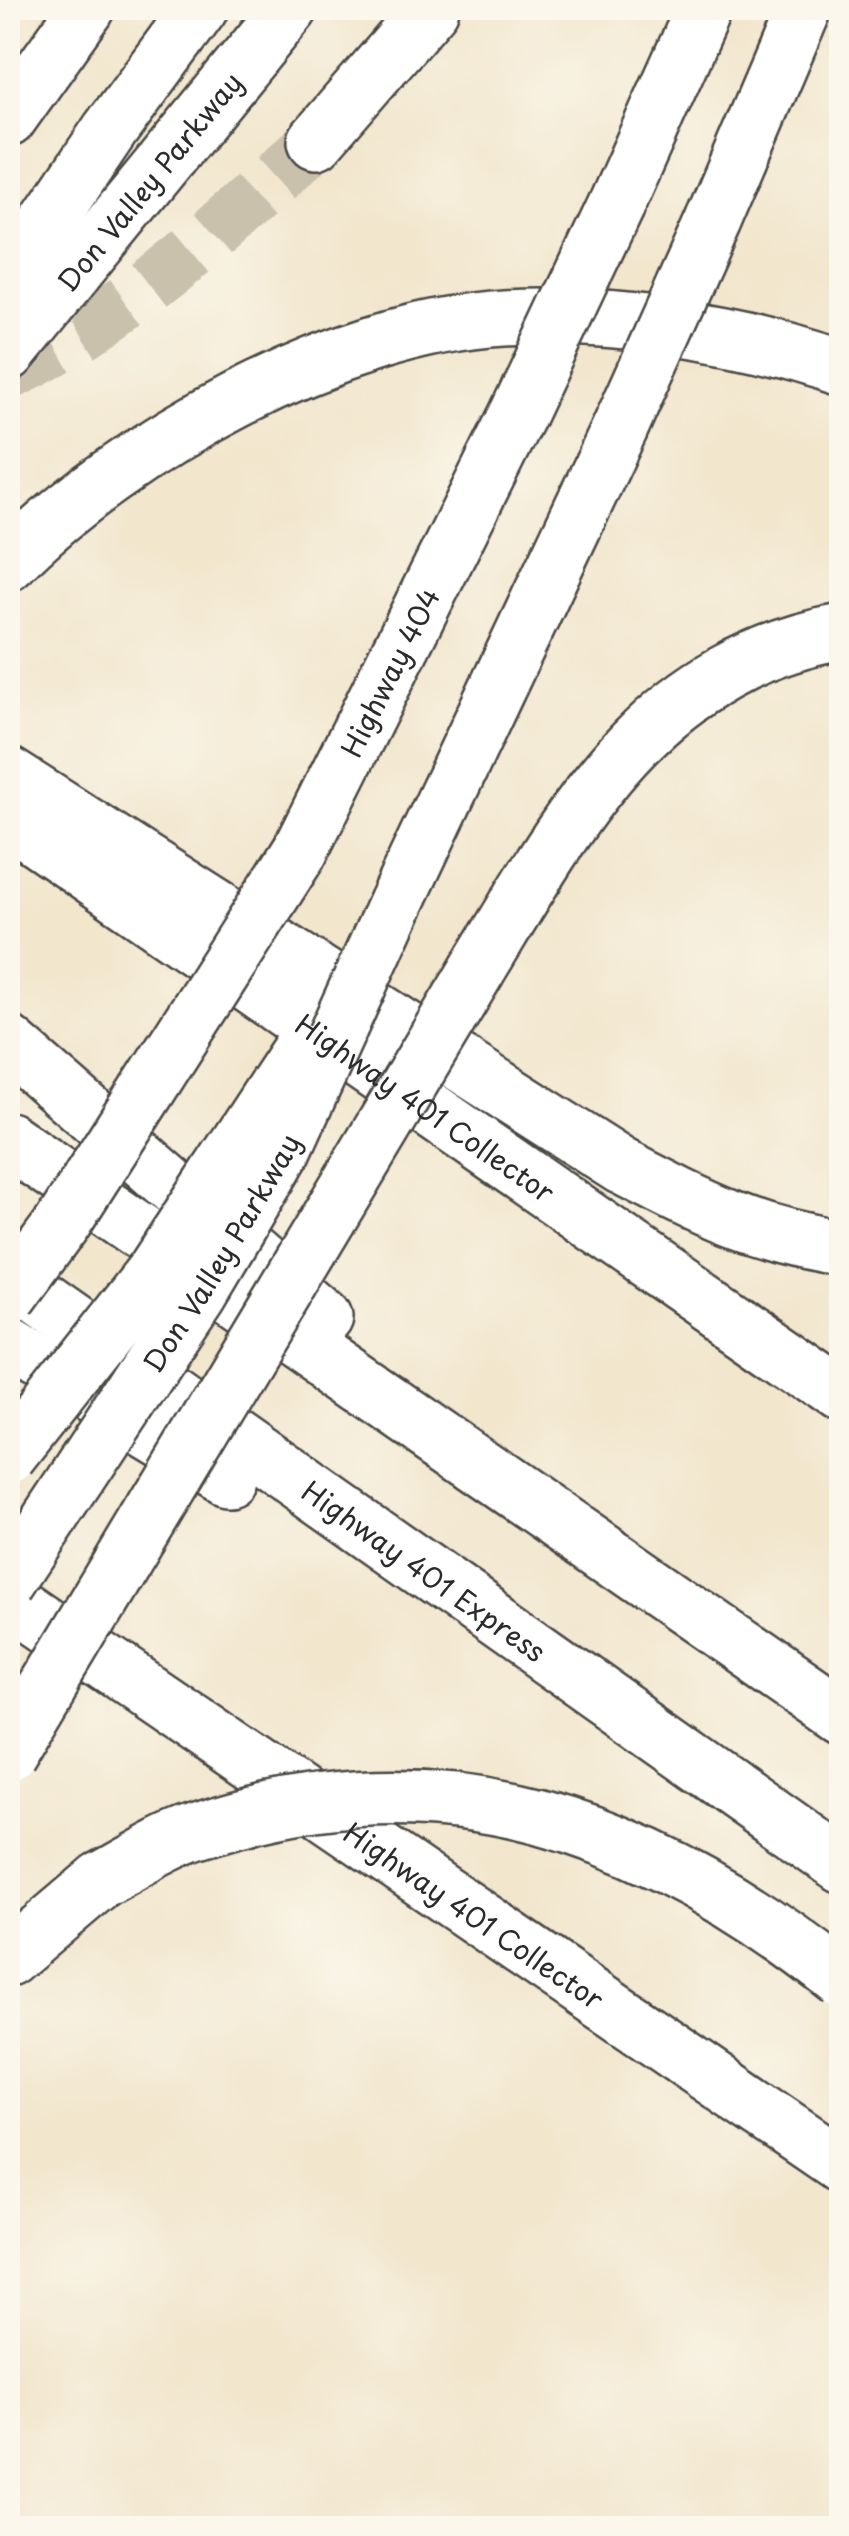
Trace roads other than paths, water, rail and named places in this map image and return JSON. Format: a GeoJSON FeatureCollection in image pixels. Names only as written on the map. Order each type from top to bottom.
{"type":"FeatureCollection","features":[{"type":"Feature","properties":{"kind":"highway"},"geometry":{"type":"LineString","coordinates":[[8,119],[86,8]]}},
{"type":"Feature","properties":{"kind":"highway"},"geometry":{"type":"LineString","coordinates":[[8,281],[110,130],[200,8]]}},
{"type":"Feature","properties":{"kind":"highway","name":"Don Valley Parkway"},"geometry":{"type":"LineString","coordinates":[[8,353],[290,8]]}},
{"type":"Feature","properties":{"kind":"highway"},"geometry":{"type":"LineString","coordinates":[[316,141],[431,8]]}},
{"type":"Feature","properties":{"kind":"highway","name":"Highway 404"},"geometry":{"type":"LineString","coordinates":[[8,1298],[62,1224],[300,851],[518,413],[704,8]]}},
{"type":"Feature","properties":{"kind":"highway"},"geometry":{"type":"LineString","coordinates":[[8,1457],[155,1270],[396,902],[620,428],[804,8]]}},
{"type":"Feature","properties":{"kind":"highway"},"geometry":{"type":"LineString","coordinates":[[8,563],[108,479],[202,419],[297,371],[400,337],[502,318],[613,320],[720,334],[832,366]]}},
{"type":"Feature","properties":{"kind":"highway"},"geometry":{"type":"LineString","coordinates":[[8,1753],[478,969],[599,780],[648,726],[695,689],[748,658],[791,642],[842,632]]}},
{"type":"Feature","properties":{"kind":"highway"},"geometry":{"type":"LineString","coordinates":[[8,775],[622,1166],[728,1221],[792,1240],[842,1248]]}},
{"type":"Feature","properties":{"kind":"highway","name":"Highway 401 Collector"},"geometry":{"type":"LineString","coordinates":[[8,818],[842,1395]]}},
{"type":"Feature","properties":{"kind":"highway","name":"Don Valley Parkway"},"geometry":{"type":"LineString","coordinates":[[8,1582],[200,1292],[284,1149],[396,902]]}},
{"type":"Feature","properties":{"kind":"highway"},"geometry":{"type":"LineString","coordinates":[[8,1043],[550,1514]]}},
{"type":"Feature","properties":{"kind":"highway"},"geometry":{"type":"LineString","coordinates":[[8,1140],[842,1716]]}},
{"type":"Feature","properties":{"kind":"highway","name":"Highway 401 Express"},"geometry":{"type":"LineString","coordinates":[[8,1276],[842,1865]]}},
{"type":"Feature","properties":{"kind":"highway"},"geometry":{"type":"LineString","coordinates":[[8,1345],[657,1736]]}},
{"type":"Feature","properties":{"kind":"highway","name":"Highway 401 Collector"},"geometry":{"type":"LineString","coordinates":[[21,1607],[842,2166]]}},
{"type":"Feature","properties":{"kind":"highway"},"geometry":{"type":"LineString","coordinates":[[8,1959],[101,1880],[192,1832],[274,1809],[370,1799],[450,1798],[542,1814],[627,1844],[702,1883],[842,1980]]}},
{"type":"Feature","properties":{"kind":"tunnel"},"geometry":{"type":"LineString","coordinates":[[8,373],[92,327],[131,299],[208,238],[316,141]]}}]}
